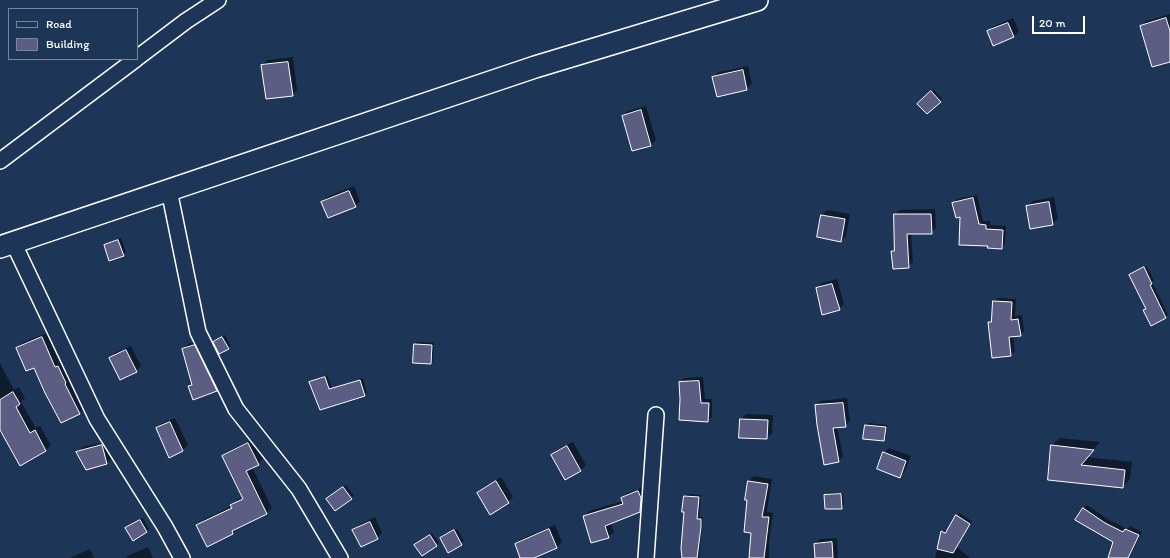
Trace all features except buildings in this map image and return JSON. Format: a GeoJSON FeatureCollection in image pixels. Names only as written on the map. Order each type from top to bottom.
{"type":"FeatureCollection","features":[{"type":"Feature","properties":{"kind":"main road"},"geometry":{"type":"LineString","coordinates":[[7,245],[535,68],[757,0]]}},
{"type":"Feature","properties":{"kind":"street"},"geometry":{"type":"LineString","coordinates":[[138,57],[186,21],[218,0]]}},
{"type":"Feature","properties":{"kind":"street"},"geometry":{"type":"LineString","coordinates":[[0,161],[133,60]]}},
{"type":"Feature","properties":{"kind":"street"},"geometry":{"type":"LineString","coordinates":[[169,190],[198,332],[236,409],[299,489],[340,558]]}},
{"type":"Feature","properties":{"kind":"street"},"geometry":{"type":"LineString","coordinates":[[7,245],[97,419],[182,558]]}},
{"type":"Feature","properties":{"kind":"street"},"geometry":{"type":"LineString","coordinates":[[646,558],[656,415]]}}]}
